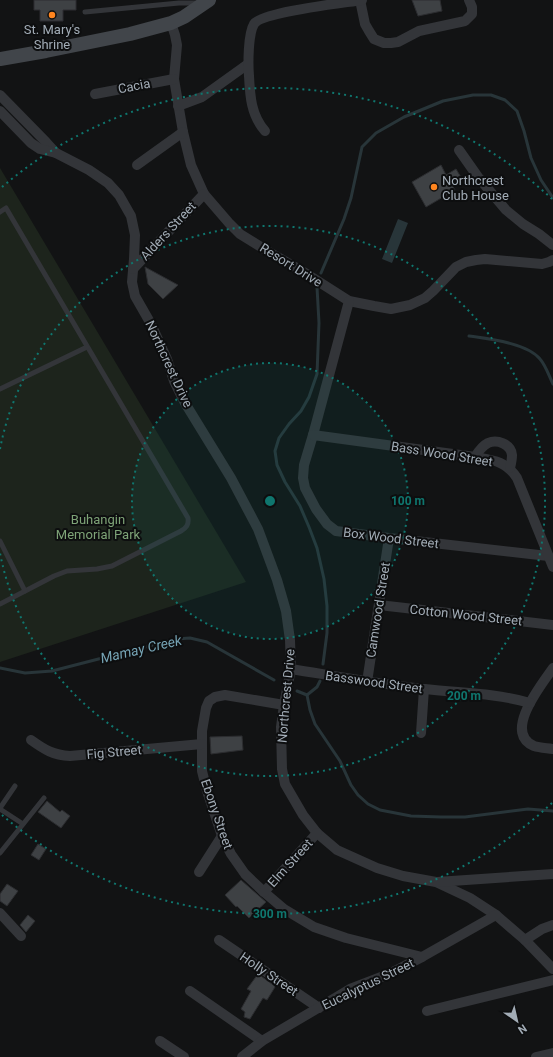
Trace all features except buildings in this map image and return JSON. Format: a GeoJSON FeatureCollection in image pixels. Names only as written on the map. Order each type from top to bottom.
{"type":"FeatureCollection","features":[{"type":"Feature","properties":{"kind":"street"},"geometry":{"type":"LineString","coordinates":[[265,131],[258,123],[252,104],[248,64],[250,40],[254,26],[260,20],[290,12],[361,0],[365,24],[374,39],[384,43],[391,43],[398,42],[419,31],[465,21],[472,14],[472,7],[469,0]]}},
{"type":"Feature","properties":{"kind":"street"},"geometry":{"type":"LineString","coordinates":[[0,59],[115,37],[171,23],[207,1]]}},
{"type":"Feature","properties":{"kind":"street","name":"Resort Drive"},"geometry":{"type":"LineString","coordinates":[[171,23],[177,45],[174,79],[183,132],[191,165],[204,194],[240,234],[302,271],[348,302],[392,308],[410,305],[425,298],[456,267],[466,262],[485,259],[542,264],[553,260]]}},
{"type":"Feature","properties":{"kind":"street"},"geometry":{"type":"LineString","coordinates":[[178,106],[202,97],[248,64]]}},
{"type":"Feature","properties":{"kind":"street","name":"Cacia"},"geometry":{"type":"LineString","coordinates":[[95,94],[174,79]]}},
{"type":"Feature","properties":{"kind":"street","name":"Northcrest Drive"},"geometry":{"type":"LineString","coordinates":[[0,95],[56,153]]}},
{"type":"Feature","properties":{"kind":"street"},"geometry":{"type":"LineString","coordinates":[[1,112],[9,105]]}},
{"type":"Feature","properties":{"kind":"street","name":"Northcrest Drive"},"geometry":{"type":"LineString","coordinates":[[1,112],[31,143],[40,149],[56,153],[89,170],[108,183],[119,195],[131,216],[135,235],[132,282],[135,296],[151,324],[167,359],[174,381],[231,478],[258,529],[277,580],[286,611],[290,640],[290,669],[281,727],[282,769],[285,784],[303,815],[317,833],[337,850],[377,868],[403,876],[436,882],[470,898],[496,915],[525,940],[553,969]]}},
{"type":"Feature","properties":{"kind":"street"},"geometry":{"type":"LineString","coordinates":[[137,165],[183,132]]}},
{"type":"Feature","properties":{"kind":"street"},"geometry":{"type":"LineString","coordinates":[[460,150],[478,177],[506,210],[553,246],[553,256]]}},
{"type":"Feature","properties":{"kind":"street","name":"Alders Street"},"geometry":{"type":"LineString","coordinates":[[133,269],[204,194]]}},
{"type":"Feature","properties":{"kind":"street","name":"Box Wood Street"},"geometry":{"type":"LineString","coordinates":[[348,302],[304,465],[303,478],[305,488],[316,509],[327,524],[336,531],[548,556]]}},
{"type":"Feature","properties":{"kind":"street","name":"Bass Wood Street"},"geometry":{"type":"LineString","coordinates":[[313,435],[475,457],[503,464],[510,468],[519,482],[553,567]]}},
{"type":"Feature","properties":{"kind":"street"},"geometry":{"type":"LineString","coordinates":[[475,457],[483,446],[488,443],[494,441],[501,442],[510,449],[512,454],[510,468]]}},
{"type":"Feature","properties":{"kind":"street","name":"Camwood Street"},"geometry":{"type":"LineString","coordinates":[[367,682],[390,538]]}},
{"type":"Feature","properties":{"kind":"street","name":"Cotton Wood Street"},"geometry":{"type":"LineString","coordinates":[[379,605],[553,625]]}},
{"type":"Feature","properties":{"kind":"street"},"geometry":{"type":"LineString","coordinates":[[553,668],[530,703],[522,725],[524,738],[533,745],[553,749]]}},
{"type":"Feature","properties":{"kind":"street","name":"Basswood Street"},"geometry":{"type":"LineString","coordinates":[[290,669],[367,682],[507,698],[530,703]]}},
{"type":"Feature","properties":{"kind":"street"},"geometry":{"type":"LineString","coordinates":[[421,734],[424,689]]}},
{"type":"Feature","properties":{"kind":"street","name":"Ebony Street"},"geometry":{"type":"LineString","coordinates":[[284,705],[225,695],[215,696],[209,701],[206,708],[202,731],[202,771],[222,836],[231,854],[245,874],[264,892],[284,909],[314,927],[346,938],[422,957]]}},
{"type":"Feature","properties":{"kind":"street","name":"Fig Street"},"geometry":{"type":"LineString","coordinates":[[31,740],[50,752],[70,756],[202,744]]}},
{"type":"Feature","properties":{"kind":"street","name":"Elm Street"},"geometry":{"type":"LineString","coordinates":[[264,892],[317,833]]}},
{"type":"Feature","properties":{"kind":"street"},"geometry":{"type":"LineString","coordinates":[[198,872],[222,836]]}},
{"type":"Feature","properties":{"kind":"street"},"geometry":{"type":"LineString","coordinates":[[436,882],[553,874]]}},
{"type":"Feature","properties":{"kind":"street"},"geometry":{"type":"LineString","coordinates":[[0,913],[21,936]]}},
{"type":"Feature","properties":{"kind":"street","name":"Eucalyptus Street"},"geometry":{"type":"LineString","coordinates":[[242,1057],[262,1041],[350,990],[389,974],[496,915]]}},
{"type":"Feature","properties":{"kind":"street"},"geometry":{"type":"LineString","coordinates":[[525,940],[542,929],[553,926]]}},
{"type":"Feature","properties":{"kind":"street","name":"Holly Street"},"geometry":{"type":"LineString","coordinates":[[219,940],[319,1008]]}},
{"type":"Feature","properties":{"kind":"street"},"geometry":{"type":"LineString","coordinates":[[427,1011],[553,980]]}},
{"type":"Feature","properties":{"kind":"street"},"geometry":{"type":"LineString","coordinates":[[190,991],[262,1041]]}},
{"type":"Feature","properties":{"kind":"street"},"geometry":{"type":"LineString","coordinates":[[160,1041],[184,1057]]}},
{"type":"Feature","properties":{"kind":"street"},"geometry":{"type":"LineString","coordinates":[[536,1057],[553,1053]]}},
{"type":"Feature","properties":{"kind":"lane"},"geometry":{"type":"LineString","coordinates":[[85,12],[207,1]]}},
{"type":"Feature","properties":{"kind":"lane"},"geometry":{"type":"LineString","coordinates":[[0,212],[6,208],[188,518],[187,526],[180,532],[112,566],[98,569],[67,571],[0,604]]}},
{"type":"Feature","properties":{"kind":"lane"},"geometry":{"type":"LineString","coordinates":[[0,389],[87,346]]}},
{"type":"Feature","properties":{"kind":"lane"},"geometry":{"type":"LineString","coordinates":[[0,541],[25,591]]}},
{"type":"Feature","properties":{"kind":"lane"},"geometry":{"type":"LineString","coordinates":[[15,786],[0,808],[23,824]]}},
{"type":"Feature","properties":{"kind":"lane"},"geometry":{"type":"LineString","coordinates":[[0,853],[44,798]]}},
{"type":"Feature","properties":{"kind":"green space","name":"Buhangin Memorial Park"},"geometry":{"type":"Polygon","coordinates":[[[0,168],[246,582],[0,662],[0,168]]]}},
{"type":"Feature","properties":{"kind":"shaded area"},"geometry":{"type":"Polygon","coordinates":[[[398,219],[408,223],[392,263],[382,259],[398,219]]]}},
{"type":"Feature","properties":{"kind":"waterway"},"geometry":{"type":"LineString","coordinates":[[321,273],[344,219],[351,198],[362,147],[376,133],[404,117],[443,101],[473,95],[491,95],[505,100],[517,111],[531,158],[541,180],[553,198]]}},
{"type":"Feature","properties":{"kind":"waterway"},"geometry":{"type":"LineString","coordinates":[[317,287],[319,323],[317,374],[309,397],[301,411],[279,438],[275,451],[277,465],[285,482],[300,506],[309,527],[317,548],[324,579],[327,606],[327,633],[323,664]]}},
{"type":"Feature","properties":{"kind":"waterway"},"geometry":{"type":"LineString","coordinates":[[469,336],[517,345],[526,349],[540,359],[553,384]]}},
{"type":"Feature","properties":{"kind":"waterway","name":"Mamay Creek"},"geometry":{"type":"LineString","coordinates":[[0,668],[25,673],[52,671],[176,639],[190,638],[207,642],[274,680]]}},
{"type":"Feature","properties":{"kind":"waterway"},"geometry":{"type":"LineString","coordinates":[[307,695],[317,687],[320,681]]}},
{"type":"Feature","properties":{"kind":"waterway","name":"Mamay Creek"},"geometry":{"type":"LineString","coordinates":[[297,691],[307,695]]}},
{"type":"Feature","properties":{"kind":"waterway"},"geometry":{"type":"LineString","coordinates":[[307,695],[315,724],[340,761],[351,785],[358,795],[368,804],[380,810],[411,816],[441,817],[465,817],[528,809],[553,811]]}},
{"type":"Feature","properties":{"kind":"place","name":"St. Mary's Shrine"},"geometry":{"type":"Point","coordinates":[52,15]}},
{"type":"Feature","properties":{"kind":"place","name":"Northcrest Club House"},"geometry":{"type":"Point","coordinates":[434,187]}}]}
